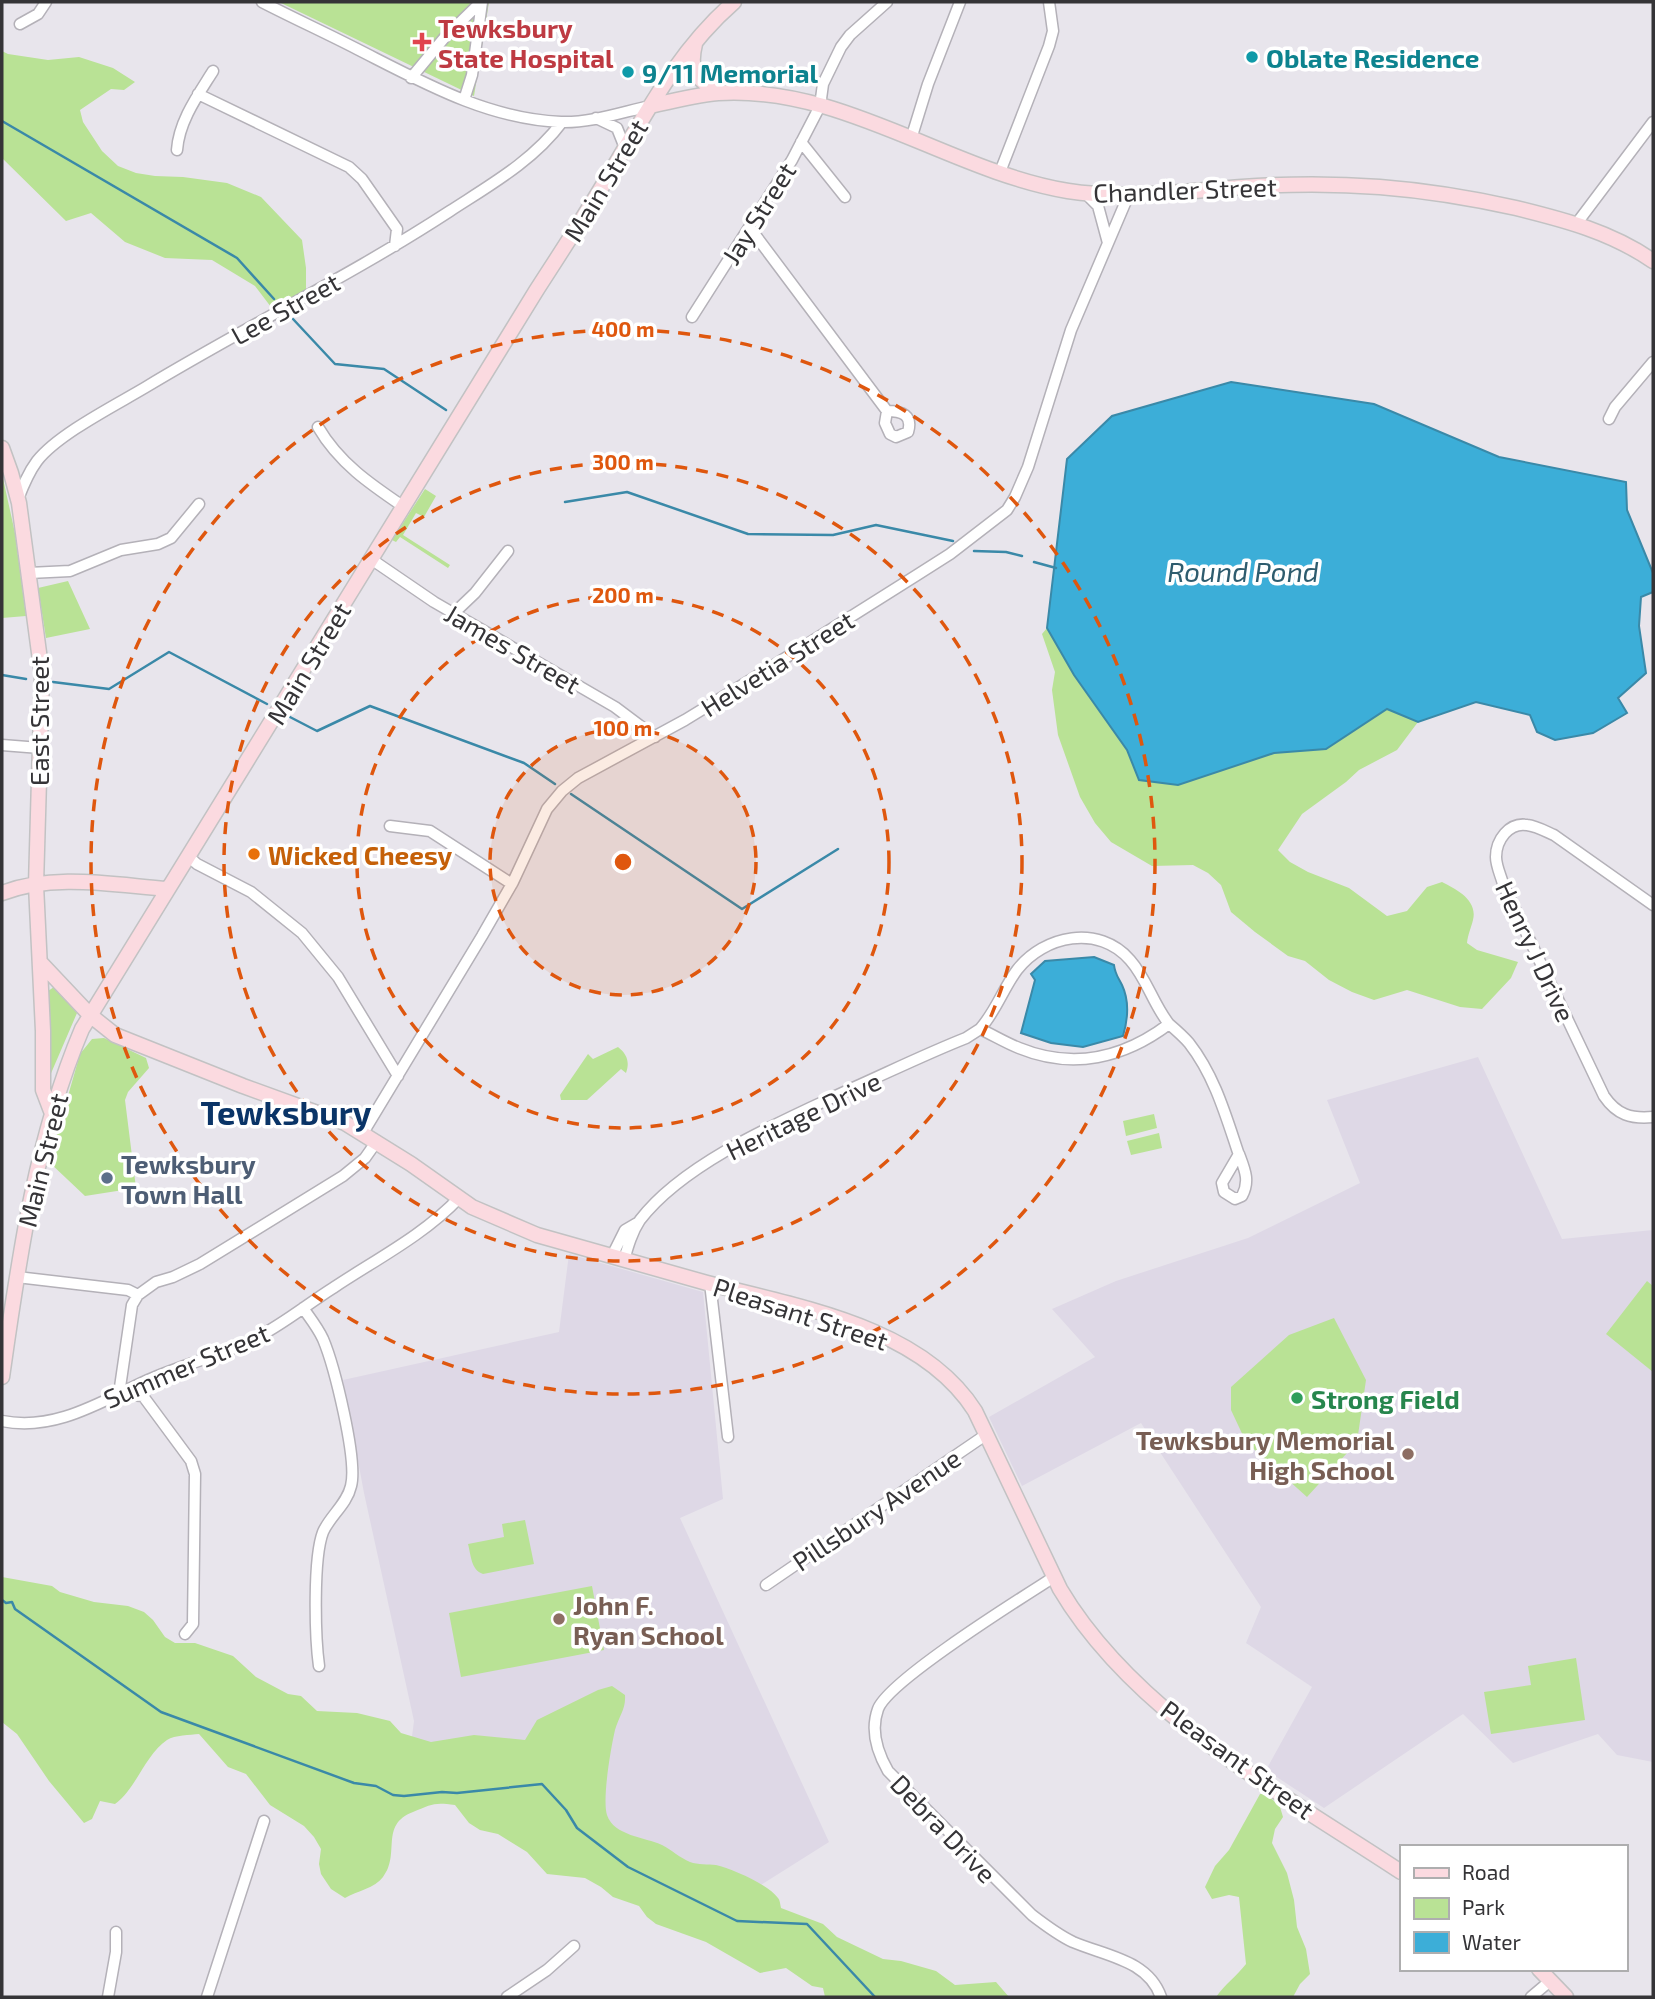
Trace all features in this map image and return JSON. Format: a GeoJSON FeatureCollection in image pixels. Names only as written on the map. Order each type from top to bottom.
{"type":"FeatureCollection","features":[{"type":"Feature","properties":{"kind":"main road","name":"Main Street"},"geometry":{"type":"LineString","coordinates":[[2,1377],[25,1221],[51,1111],[70,1058],[90,1015],[668,77],[696,40],[734,2]]}},
{"type":"Feature","properties":{"kind":"main road"},"geometry":{"type":"LineString","coordinates":[[696,40],[692,59],[695,73],[702,82],[719,93]]}},
{"type":"Feature","properties":{"kind":"main road","name":"Chandler Street"},"geometry":{"type":"LineString","coordinates":[[650,106],[719,93],[771,96],[820,106],[1000,172],[1055,188],[1085,193],[1164,194],[1244,187],[1373,185],[1441,193],[1577,223],[1615,239],[1653,261]]}},
{"type":"Feature","properties":{"kind":"main road","name":"East Street"},"geometry":{"type":"LineString","coordinates":[[2,448],[18,499],[42,675],[36,885],[43,1090],[51,1111]]}},
{"type":"Feature","properties":{"kind":"main road"},"geometry":{"type":"LineString","coordinates":[[2,893],[16,888],[71,881],[168,889]]}},
{"type":"Feature","properties":{"kind":"main road","name":"Pleasant Street"},"geometry":{"type":"LineString","coordinates":[[40,962],[90,1015],[115,1035],[334,1118],[377,1141],[479,1210],[537,1235],[829,1317],[869,1331],[910,1350],[933,1365],[965,1396],[987,1434],[1065,1598],[1084,1627],[1140,1686],[1186,1728],[1400,1871]]}},
{"type":"Feature","properties":{"kind":"main road"},"geometry":{"type":"LineString","coordinates":[[1541,1971],[1566,1997]]}},
{"type":"Feature","properties":{"kind":"street"},"geometry":{"type":"LineString","coordinates":[[20,24],[38,14],[46,2]]}},
{"type":"Feature","properties":{"kind":"street","name":"Chandler Street"},"geometry":{"type":"LineString","coordinates":[[262,2],[411,78],[464,100],[520,117],[562,122],[596,118],[650,106]]}},
{"type":"Feature","properties":{"kind":"street"},"geometry":{"type":"LineString","coordinates":[[411,78],[445,37],[481,2]]}},
{"type":"Feature","properties":{"kind":"street"},"geometry":{"type":"LineString","coordinates":[[464,100],[472,75],[481,2]]}},
{"type":"Feature","properties":{"kind":"street","name":"Jay Street"},"geometry":{"type":"LineString","coordinates":[[692,317],[750,229],[801,142],[820,106],[823,84],[841,47],[850,35],[887,2]]}},
{"type":"Feature","properties":{"kind":"street"},"geometry":{"type":"LineString","coordinates":[[911,139],[928,84],[960,2]]}},
{"type":"Feature","properties":{"kind":"street"},"geometry":{"type":"LineString","coordinates":[[1000,172],[1049,46],[1053,31],[1049,2]]}},
{"type":"Feature","properties":{"kind":"street"},"geometry":{"type":"LineString","coordinates":[[177,150],[186,119],[213,72]]}},
{"type":"Feature","properties":{"kind":"street"},"geometry":{"type":"LineString","coordinates":[[198,94],[349,167],[362,179],[397,229],[395,246]]}},
{"type":"Feature","properties":{"kind":"street"},"geometry":{"type":"LineString","coordinates":[[596,118],[617,128],[625,148]]}},
{"type":"Feature","properties":{"kind":"street","name":"Lee Street"},"geometry":{"type":"LineString","coordinates":[[18,499],[38,460],[86,422],[395,246],[526,159],[562,122]]}},
{"type":"Feature","properties":{"kind":"street"},"geometry":{"type":"LineString","coordinates":[[1577,223],[1653,122]]}},
{"type":"Feature","properties":{"kind":"street"},"geometry":{"type":"LineString","coordinates":[[801,142],[845,197]]}},
{"type":"Feature","properties":{"kind":"street"},"geometry":{"type":"LineString","coordinates":[[1085,193],[1098,206],[1104,219],[1108,243]]}},
{"type":"Feature","properties":{"kind":"street","name":"Helvetia Street"},"geometry":{"type":"LineString","coordinates":[[363,1133],[512,884],[547,809],[561,792],[578,778],[741,686],[950,554],[1007,510],[1028,467],[1064,349],[1129,194]]}},
{"type":"Feature","properties":{"kind":"street"},"geometry":{"type":"LineString","coordinates":[[750,229],[887,411]]}},
{"type":"Feature","properties":{"kind":"street"},"geometry":{"type":"LineString","coordinates":[[1609,419],[1615,407],[1653,362]]}},
{"type":"Feature","properties":{"kind":"street"},"geometry":{"type":"LineString","coordinates":[[318,427],[349,467],[404,507]]}},
{"type":"Feature","properties":{"kind":"street"},"geometry":{"type":"LineString","coordinates":[[29,573],[70,571],[121,550],[158,544],[171,538],[199,504]]}},
{"type":"Feature","properties":{"kind":"street"},"geometry":{"type":"LineString","coordinates":[[454,613],[475,593],[508,551]]}},
{"type":"Feature","properties":{"kind":"street","name":"James Street"},"geometry":{"type":"LineString","coordinates":[[371,559],[417,591],[615,707],[654,737]]}},
{"type":"Feature","properties":{"kind":"street"},"geometry":{"type":"LineString","coordinates":[[2,745],[40,748]]}},
{"type":"Feature","properties":{"kind":"street","name":"Henry J Drive"},"geometry":{"type":"LineString","coordinates":[[1653,905],[1554,835],[1528,825],[1511,827],[1502,837],[1498,847],[1497,867],[1503,884],[1604,1096],[1624,1115],[1636,1119],[1653,1117]]}},
{"type":"Feature","properties":{"kind":"street"},"geometry":{"type":"LineString","coordinates":[[390,826],[429,831],[512,884]]}},
{"type":"Feature","properties":{"kind":"street"},"geometry":{"type":"LineString","coordinates":[[188,856],[197,864],[251,892],[302,933],[338,977],[398,1076]]}},
{"type":"Feature","properties":{"kind":"street","name":"Heritage Drive"},"geometry":{"type":"LineString","coordinates":[[618,1258],[639,1222],[687,1177],[734,1147],[820,1104],[966,1038],[980,1028],[994,1012],[1011,979],[1027,959],[1039,949],[1062,940],[1084,937],[1103,941],[1128,957],[1146,982],[1160,1012],[1187,1041],[1207,1070],[1220,1097],[1238,1152]]}},
{"type":"Feature","properties":{"kind":"street"},"geometry":{"type":"LineString","coordinates":[[980,1028],[1034,1053],[1083,1059],[1112,1055],[1133,1047],[1169,1024]]}},
{"type":"Feature","properties":{"kind":"street"},"geometry":{"type":"LineString","coordinates":[[185,1634],[193,1624],[196,1510],[194,1466],[143,1396],[119,1394],[132,1305],[138,1295],[156,1282],[200,1264],[343,1176],[365,1158],[377,1141]]}},
{"type":"Feature","properties":{"kind":"street","name":"Summer Street"},"geometry":{"type":"LineString","coordinates":[[2,1421],[24,1423],[60,1419],[164,1373],[226,1352],[254,1339],[280,1325],[430,1223],[459,1198]]}},
{"type":"Feature","properties":{"kind":"street"},"geometry":{"type":"LineString","coordinates":[[17,1277],[128,1290],[138,1295]]}},
{"type":"Feature","properties":{"kind":"street"},"geometry":{"type":"LineString","coordinates":[[710,1283],[727,1437]]}},
{"type":"Feature","properties":{"kind":"street"},"geometry":{"type":"LineString","coordinates":[[303,1308],[322,1337],[328,1354],[343,1410],[352,1466],[352,1485],[323,1532],[320,1548],[316,1639],[319,1666]]}},
{"type":"Feature","properties":{"kind":"street","name":"Pillsbury Avenue"},"geometry":{"type":"LineString","coordinates":[[766,1585],[987,1434]]}},
{"type":"Feature","properties":{"kind":"street","name":"Debra Drive"},"geometry":{"type":"LineString","coordinates":[[1055,1577],[904,1680],[879,1707],[876,1744],[888,1771],[1031,1915],[1057,1934],[1134,1965],[1154,1981],[1161,1997]]}},
{"type":"Feature","properties":{"kind":"street"},"geometry":{"type":"LineString","coordinates":[[207,1997],[264,1821]]}},
{"type":"Feature","properties":{"kind":"street"},"geometry":{"type":"LineString","coordinates":[[108,1997],[117,1952],[116,1932]]}},
{"type":"Feature","properties":{"kind":"street"},"geometry":{"type":"LineString","coordinates":[[507,1997],[547,1970],[574,1946]]}},
{"type":"Feature","properties":{"kind":"street"},"geometry":{"type":"LineString","coordinates":[[1531,1997],[1550,1981]]}},
{"type":"Feature","properties":{"kind":"shaded area","name":"Tewksbury Memorial High School"},"geometry":{"type":"Polygon","coordinates":[[[1478,1057],[1562,1239],[1653,1230],[1653,1762],[1617,1755],[1598,1734],[1513,1763],[1463,1714],[1324,1808],[1266,1770],[1312,1687],[1246,1643],[1261,1607],[1141,1423],[1022,1486],[989,1417],[1095,1357],[1052,1309],[1116,1281],[1248,1238],[1360,1183],[1327,1100],[1478,1057]]]}},
{"type":"Feature","properties":{"kind":"shaded area","name":"John F. Ryan School"},"geometry":{"type":"Polygon","coordinates":[[[569,1254],[703,1292],[723,1499],[680,1518],[829,1842],[723,1909],[619,1849],[405,1791],[414,1721],[364,1493],[343,1380],[559,1332],[569,1254]]]}},
{"type":"Feature","properties":{"kind":"green space","name":"Tewksbury State Hospital"},"geometry":{"type":"Polygon","coordinates":[[[279,2],[489,2],[474,96],[279,2]]]}},
{"type":"Feature","properties":{"kind":"green space"},"geometry":{"type":"Polygon","coordinates":[[[2,51],[48,60],[79,57],[113,68],[135,82],[124,90],[111,89],[80,110],[83,122],[102,151],[118,166],[136,173],[227,183],[261,197],[302,240],[306,292],[271,307],[255,286],[212,260],[165,258],[125,242],[91,213],[66,221],[2,158],[2,51]]]}},
{"type":"Feature","properties":{"kind":"green space"},"geometry":{"type":"Polygon","coordinates":[[[2,474],[15,533],[26,616],[2,618],[2,474]]]}},
{"type":"Feature","properties":{"kind":"green space"},"geometry":{"type":"Polygon","coordinates":[[[425,489],[436,496],[424,517],[416,513],[403,535],[450,565],[448,568],[400,537],[396,542],[392,540],[425,489]]]}},
{"type":"Feature","properties":{"kind":"green space"},"geometry":{"type":"Polygon","coordinates":[[[68,581],[90,629],[46,638],[38,588],[68,581]]]}},
{"type":"Feature","properties":{"kind":"green space"},"geometry":{"type":"Polygon","coordinates":[[[1047,628],[1074,674],[1387,709],[1418,722],[1397,750],[1359,770],[1302,814],[1278,850],[1290,862],[1308,872],[1349,888],[1387,916],[1407,911],[1427,887],[1442,882],[1448,885],[1465,896],[1474,913],[1467,943],[1477,950],[1518,962],[1511,978],[1482,1009],[1460,1007],[1407,990],[1374,1000],[1329,980],[1305,961],[1288,956],[1255,932],[1231,912],[1221,885],[1208,873],[1193,865],[1152,866],[1111,842],[1095,823],[1080,797],[1058,735],[1052,690],[1055,672],[1042,634],[1047,628]]]}},
{"type":"Feature","properties":{"kind":"green space"},"geometry":{"type":"Polygon","coordinates":[[[54,987],[77,1013],[49,1078],[48,991],[54,987]]]}},
{"type":"Feature","properties":{"kind":"green space"},"geometry":{"type":"Polygon","coordinates":[[[104,1038],[146,1058],[149,1068],[128,1092],[125,1100],[136,1188],[85,1196],[49,1162],[80,1054],[92,1039],[104,1038]]]}},
{"type":"Feature","properties":{"kind":"green space"},"geometry":{"type":"Polygon","coordinates":[[[618,1047],[627,1058],[626,1073],[621,1069],[587,1100],[561,1100],[560,1095],[588,1054],[593,1059],[618,1047]]]}},
{"type":"Feature","properties":{"kind":"green space"},"geometry":{"type":"Polygon","coordinates":[[[1154,1114],[1157,1128],[1126,1136],[1123,1121],[1154,1114]]]}},
{"type":"Feature","properties":{"kind":"green space"},"geometry":{"type":"Polygon","coordinates":[[[1159,1133],[1162,1148],[1131,1155],[1127,1141],[1159,1133]]]}},
{"type":"Feature","properties":{"kind":"green space"},"geometry":{"type":"Polygon","coordinates":[[[1647,1281],[1653,1286],[1653,1372],[1606,1334],[1647,1281]]]}},
{"type":"Feature","properties":{"kind":"green space","name":"Strong Field"},"geometry":{"type":"Polygon","coordinates":[[[1334,1318],[1366,1380],[1357,1442],[1307,1497],[1246,1442],[1231,1410],[1231,1387],[1289,1335],[1334,1318]]]}},
{"type":"Feature","properties":{"kind":"green space"},"geometry":{"type":"Polygon","coordinates":[[[525,1520],[534,1564],[483,1574],[479,1572],[472,1562],[468,1544],[504,1537],[502,1524],[525,1520]]]}},
{"type":"Feature","properties":{"kind":"green space"},"geometry":{"type":"Polygon","coordinates":[[[2,1577],[52,1586],[60,1592],[94,1602],[128,1606],[144,1612],[165,1637],[175,1643],[195,1643],[233,1656],[256,1677],[288,1694],[301,1696],[317,1711],[357,1713],[390,1721],[401,1733],[431,1742],[474,1735],[525,1740],[537,1720],[598,1690],[612,1686],[625,1695],[613,1738],[606,1786],[607,1815],[616,1827],[623,1832],[662,1845],[690,1862],[716,1865],[749,1878],[773,1893],[779,1899],[781,1908],[823,1924],[837,1937],[883,1959],[936,1971],[955,1985],[996,1982],[1009,1997],[825,1997],[823,1988],[812,1986],[786,1968],[760,1973],[706,1942],[656,1924],[639,1906],[613,1897],[585,1878],[547,1874],[527,1852],[498,1834],[480,1830],[469,1823],[455,1805],[433,1804],[403,1818],[396,1824],[393,1832],[388,1868],[383,1877],[371,1887],[345,1898],[331,1889],[321,1874],[321,1849],[314,1837],[304,1826],[270,1805],[246,1774],[228,1767],[199,1734],[178,1736],[159,1746],[122,1798],[115,1804],[100,1801],[92,1819],[84,1823],[49,1781],[17,1734],[2,1722],[2,1577]]]}},
{"type":"Feature","properties":{"kind":"green space"},"geometry":{"type":"Polygon","coordinates":[[[592,1586],[604,1650],[461,1677],[449,1613],[592,1586]]]}},
{"type":"Feature","properties":{"kind":"green space"},"geometry":{"type":"Polygon","coordinates":[[[1576,1658],[1585,1720],[1491,1734],[1484,1692],[1531,1685],[1528,1666],[1576,1658]]]}},
{"type":"Feature","properties":{"kind":"green space"},"geometry":{"type":"Polygon","coordinates":[[[1260,1794],[1267,1794],[1280,1807],[1283,1817],[1275,1829],[1272,1843],[1287,1873],[1297,1927],[1306,1949],[1310,1974],[1293,1997],[1216,1997],[1246,1964],[1239,1897],[1229,1895],[1212,1899],[1205,1887],[1260,1794]]]}},
{"type":"Feature","properties":{"kind":"water","name":"Round Pond"},"geometry":{"type":"Polygon","coordinates":[[[1231,382],[1374,404],[1499,457],[1626,482],[1627,510],[1653,573],[1653,592],[1641,597],[1639,626],[1646,673],[1618,698],[1627,713],[1593,733],[1555,740],[1537,732],[1530,715],[1476,702],[1418,722],[1387,709],[1326,749],[1274,753],[1178,785],[1139,780],[1127,750],[1074,675],[1047,628],[1067,459],[1112,416],[1231,382]]]}},
{"type":"Feature","properties":{"kind":"water"},"geometry":{"type":"Polygon","coordinates":[[[1094,957],[1114,965],[1125,991],[1127,1010],[1123,1036],[1083,1047],[1051,1043],[1021,1033],[1035,980],[1031,974],[1045,961],[1094,957]]]}},
{"type":"Feature","properties":{"kind":"waterway"},"geometry":{"type":"LineString","coordinates":[[2,121],[237,258],[274,299]]}},
{"type":"Feature","properties":{"kind":"waterway"},"geometry":{"type":"LineString","coordinates":[[293,319],[335,364],[384,369],[446,410]]}},
{"type":"Feature","properties":{"kind":"waterway"},"geometry":{"type":"LineString","coordinates":[[565,502],[627,492],[748,534],[833,535],[876,525],[953,541]]}},
{"type":"Feature","properties":{"kind":"waterway"},"geometry":{"type":"LineString","coordinates":[[974,551],[1006,552],[1022,556]]}},
{"type":"Feature","properties":{"kind":"waterway"},"geometry":{"type":"LineString","coordinates":[[1034,562],[1056,568]]}},
{"type":"Feature","properties":{"kind":"waterway"},"geometry":{"type":"LineString","coordinates":[[53,682],[109,689],[169,652],[267,704]]}},
{"type":"Feature","properties":{"kind":"waterway"},"geometry":{"type":"LineString","coordinates":[[2,675],[26,679]]}},
{"type":"Feature","properties":{"kind":"waterway"},"geometry":{"type":"LineString","coordinates":[[288,716],[317,731],[370,706],[524,763],[555,784]]}},
{"type":"Feature","properties":{"kind":"waterway"},"geometry":{"type":"LineString","coordinates":[[571,794],[742,909],[838,849]]}},
{"type":"Feature","properties":{"kind":"waterway"},"geometry":{"type":"LineString","coordinates":[[2,1600],[6,1603],[12,1602],[15,1609],[161,1712],[354,1783],[376,1786],[393,1795],[404,1796],[542,1784],[566,1810],[577,1828],[628,1867],[737,1921],[807,1924],[875,1997]]}},
{"type":"Feature","properties":{"kind":"place","name":"Tewksbury State Hospital"},"geometry":{"type":"Point","coordinates":[422,42]}},
{"type":"Feature","properties":{"kind":"place","name":"Oblate Residence"},"geometry":{"type":"Point","coordinates":[1252,57]}},
{"type":"Feature","properties":{"kind":"place","name":"9/11 Memorial"},"geometry":{"type":"Point","coordinates":[628,72]}},
{"type":"Feature","properties":{"kind":"place","name":"Wicked Cheesy"},"geometry":{"type":"Point","coordinates":[254,854]}},
{"type":"Feature","properties":{"kind":"place","name":"Tewksbury Town Hall"},"geometry":{"type":"Point","coordinates":[107,1178]}},
{"type":"Feature","properties":{"kind":"place","name":"Strong Field"},"geometry":{"type":"Point","coordinates":[1297,1398]}},
{"type":"Feature","properties":{"kind":"place","name":"Tewksbury Memorial High School"},"geometry":{"type":"Point","coordinates":[1408,1454]}},
{"type":"Feature","properties":{"kind":"place","name":"John F. Ryan School"},"geometry":{"type":"Point","coordinates":[559,1619]}},
{"type":"Feature","properties":{"kind":"district","name":"Tewksbury"},"geometry":{"type":"Point","coordinates":[286,1112]}}]}
